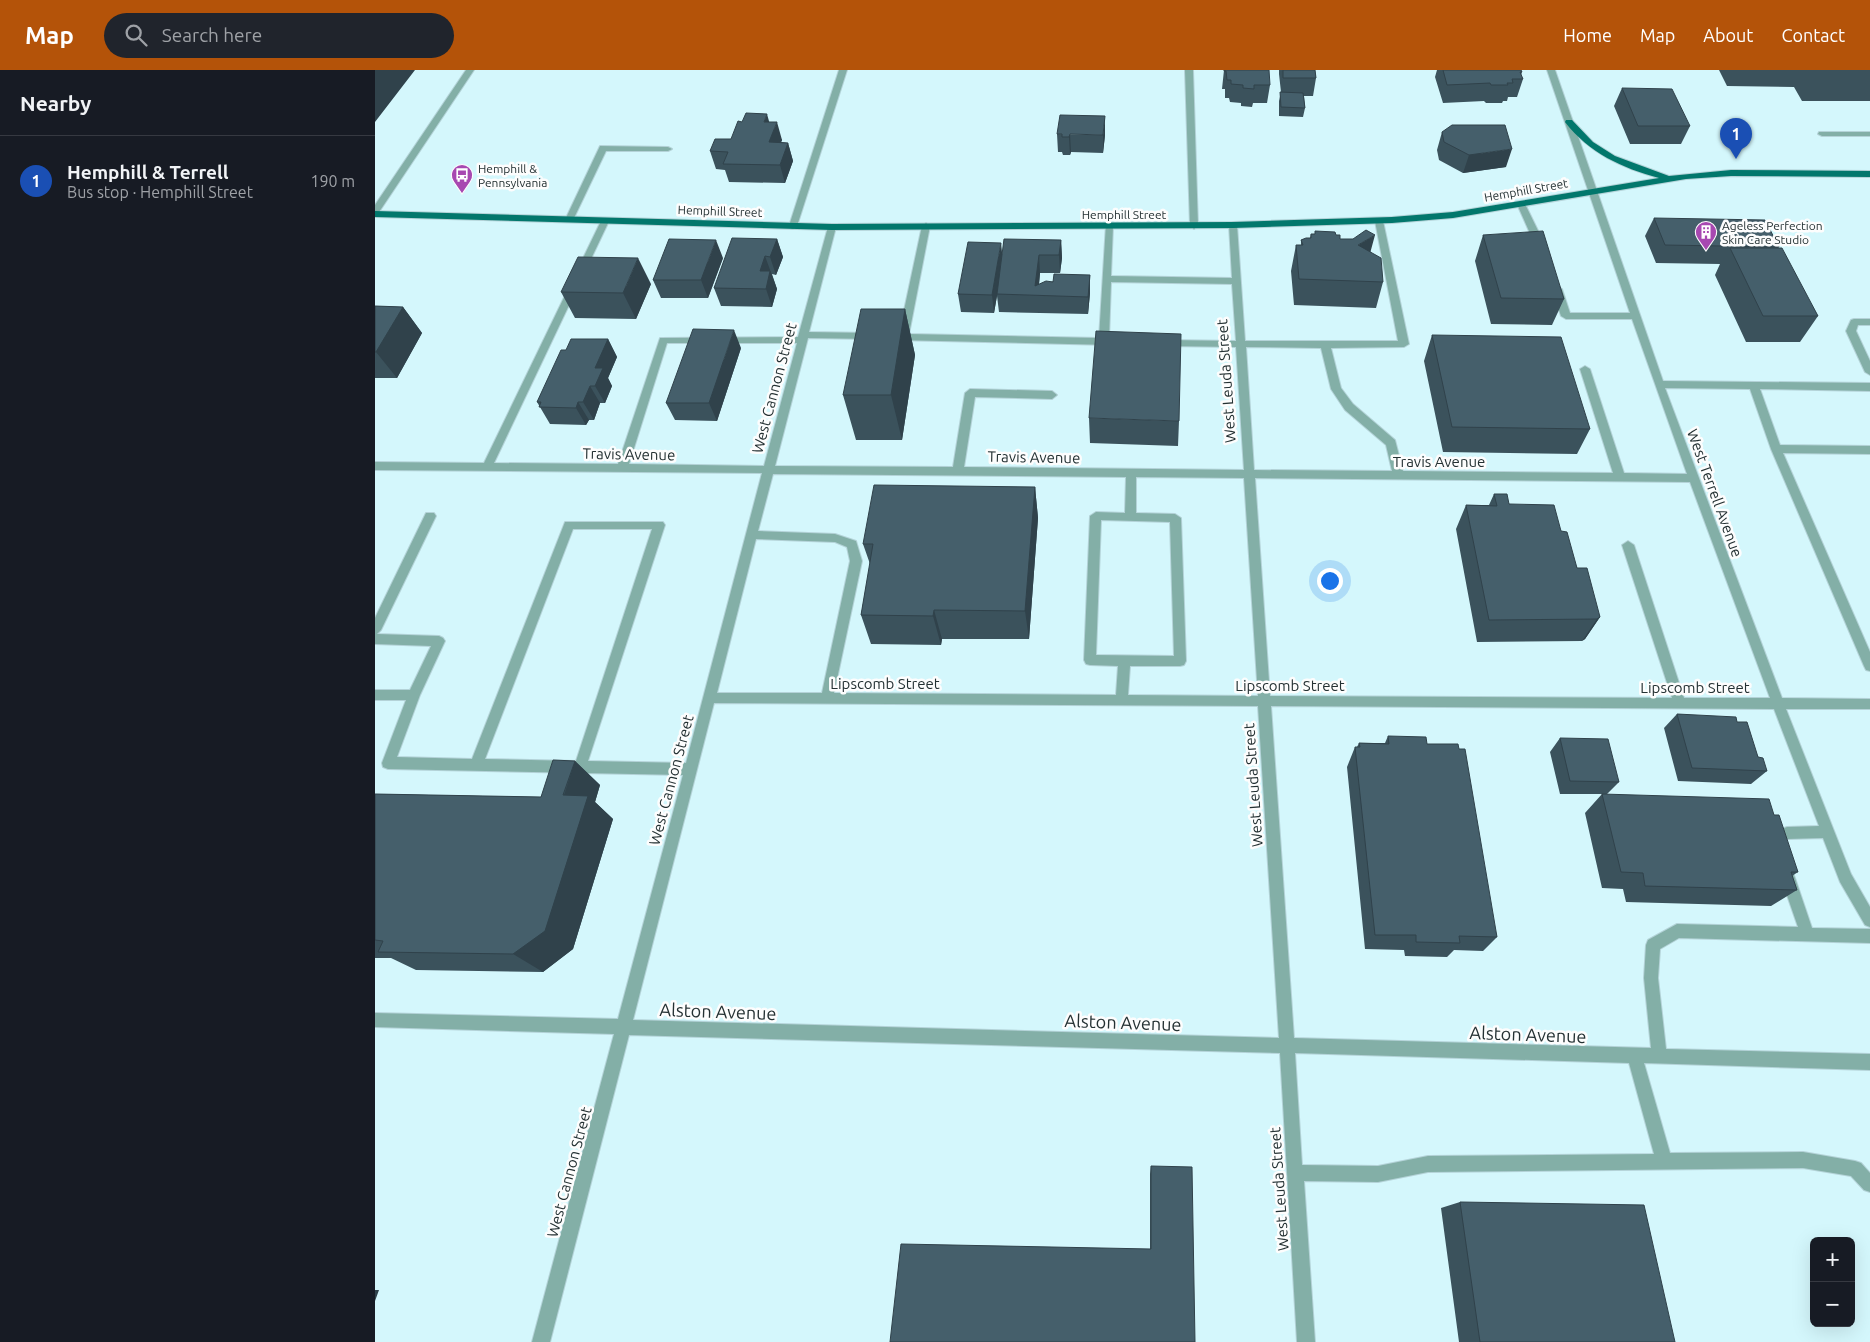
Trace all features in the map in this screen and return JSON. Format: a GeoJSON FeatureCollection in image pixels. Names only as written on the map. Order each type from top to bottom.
{"type":"FeatureCollection","features":[{"type":"Feature","properties":{"kind":"main road"},"geometry":{"type":"LineString","coordinates":[[1569,122],[1584,140],[1606,156],[1637,169],[1670,178]]}},
{"type":"Feature","properties":{"kind":"main road","name":"Hemphill Street"},"geometry":{"type":"LineString","coordinates":[[375,213],[793,226],[1233,225],[1379,220],[1453,215],[1670,178],[1731,173],[1870,174]]}},
{"type":"Feature","properties":{"kind":"street"},"geometry":{"type":"LineString","coordinates":[[375,213],[470,70]]}},
{"type":"Feature","properties":{"kind":"street"},"geometry":{"type":"LineString","coordinates":[[793,226],[843,70]]}},
{"type":"Feature","properties":{"kind":"street"},"geometry":{"type":"LineString","coordinates":[[1189,70],[1194,226]]}},
{"type":"Feature","properties":{"kind":"street","name":"West Terrell Avenue"},"geometry":{"type":"LineString","coordinates":[[1551,70],[1693,478],[1845,877],[1870,920]]}},
{"type":"Feature","properties":{"kind":"street"},"geometry":{"type":"LineString","coordinates":[[1822,134],[1870,134]]}},
{"type":"Feature","properties":{"kind":"street"},"geometry":{"type":"LineString","coordinates":[[569,220],[603,148],[668,149]]}},
{"type":"Feature","properties":{"kind":"street"},"geometry":{"type":"LineString","coordinates":[[1521,204],[1545,255]]}},
{"type":"Feature","properties":{"kind":"street"},"geometry":{"type":"LineString","coordinates":[[487,467],[605,220]]}},
{"type":"Feature","properties":{"kind":"street"},"geometry":{"type":"LineString","coordinates":[[1151,342],[1325,345],[1404,344],[1379,220]]}},
{"type":"Feature","properties":{"kind":"street","name":"West Leuda Street"},"geometry":{"type":"LineString","coordinates":[[1233,225],[1306,1342]]}},
{"type":"Feature","properties":{"kind":"street","name":"West Cannon Street"},"geometry":{"type":"LineString","coordinates":[[541,1342],[832,226]]}},
{"type":"Feature","properties":{"kind":"street"},"geometry":{"type":"LineString","coordinates":[[903,337],[926,226]]}},
{"type":"Feature","properties":{"kind":"street"},"geometry":{"type":"LineString","coordinates":[[1104,342],[1109,226]]}},
{"type":"Feature","properties":{"kind":"street"},"geometry":{"type":"LineString","coordinates":[[1107,279],[1236,281]]}},
{"type":"Feature","properties":{"kind":"street"},"geometry":{"type":"LineString","coordinates":[[1554,281],[1566,316],[1636,316]]}},
{"type":"Feature","properties":{"kind":"street"},"geometry":{"type":"LineString","coordinates":[[1870,322],[1854,322],[1851,331],[1870,372]]}},
{"type":"Feature","properties":{"kind":"street"},"geometry":{"type":"LineString","coordinates":[[622,469],[663,340],[903,337],[1123,342]]}},
{"type":"Feature","properties":{"kind":"street"},"geometry":{"type":"LineString","coordinates":[[1325,345],[1336,390],[1349,407],[1391,443],[1398,475]]}},
{"type":"Feature","properties":{"kind":"street"},"geometry":{"type":"LineString","coordinates":[[1585,369],[1620,477]]}},
{"type":"Feature","properties":{"kind":"street"},"geometry":{"type":"LineString","coordinates":[[1659,384],[1870,387]]}},
{"type":"Feature","properties":{"kind":"street"},"geometry":{"type":"LineString","coordinates":[[1753,384],[1776,449],[1870,666]]}},
{"type":"Feature","properties":{"kind":"street"},"geometry":{"type":"LineString","coordinates":[[957,471],[970,393],[1052,395]]}},
{"type":"Feature","properties":{"kind":"street"},"geometry":{"type":"LineString","coordinates":[[1776,449],[1870,450]]}},
{"type":"Feature","properties":{"kind":"street","name":"Travis Avenue"},"geometry":{"type":"LineString","coordinates":[[375,466],[1693,478]]}},
{"type":"Feature","properties":{"kind":"street"},"geometry":{"type":"LineString","coordinates":[[1130,517],[1131,473]]}},
{"type":"Feature","properties":{"kind":"street"},"geometry":{"type":"LineString","coordinates":[[375,630],[430,516]]}},
{"type":"Feature","properties":{"kind":"street"},"geometry":{"type":"LineString","coordinates":[[1096,516],[1175,518],[1181,661],[1124,661],[1090,660],[1096,516]]}},
{"type":"Feature","properties":{"kind":"street"},"geometry":{"type":"LineString","coordinates":[[476,765],[569,525],[659,525],[580,767]]}},
{"type":"Feature","properties":{"kind":"street"},"geometry":{"type":"LineString","coordinates":[[752,535],[835,538],[852,544],[856,561],[827,698]]}},
{"type":"Feature","properties":{"kind":"street"},"geometry":{"type":"LineString","coordinates":[[1628,545],[1680,703]]}},
{"type":"Feature","properties":{"kind":"street"},"geometry":{"type":"LineString","coordinates":[[375,639],[439,641],[414,695],[388,763],[690,769]]}},
{"type":"Feature","properties":{"kind":"street"},"geometry":{"type":"LineString","coordinates":[[1122,700],[1124,661]]}},
{"type":"Feature","properties":{"kind":"street"},"geometry":{"type":"LineString","coordinates":[[375,695],[414,695]]}},
{"type":"Feature","properties":{"kind":"street","name":"Lipscomb Street"},"geometry":{"type":"LineString","coordinates":[[709,698],[1870,704]]}},
{"type":"Feature","properties":{"kind":"street"},"geometry":{"type":"LineString","coordinates":[[1808,935],[1778,847],[1779,836],[1787,833],[1827,832]]}},
{"type":"Feature","properties":{"kind":"street"},"geometry":{"type":"LineString","coordinates":[[1659,1056],[1651,978],[1653,945],[1677,931],[1870,936]]}},
{"type":"Feature","properties":{"kind":"street","name":"Alston Avenue"},"geometry":{"type":"LineString","coordinates":[[375,1020],[1870,1062]]}},
{"type":"Feature","properties":{"kind":"street"},"geometry":{"type":"LineString","coordinates":[[1633,1055],[1664,1162]]}},
{"type":"Feature","properties":{"kind":"street"},"geometry":{"type":"LineString","coordinates":[[1295,1173],[1378,1174],[1428,1164],[1803,1160],[1855,1169],[1870,1184]]}},
{"type":"Feature","properties":{"kind":"building"},"geometry":{"type":"Polygon","coordinates":[[[1224,70],[1269,70],[1270,85],[1254,85],[1254,89],[1243,88],[1243,85],[1231,84],[1231,80],[1227,80],[1226,71],[1224,70]]]}},
{"type":"Feature","properties":{"kind":"building"},"geometry":{"type":"Polygon","coordinates":[[[1283,70],[1315,70],[1316,78],[1283,78],[1283,70]]]}},
{"type":"Feature","properties":{"kind":"building"},"geometry":{"type":"Polygon","coordinates":[[[1443,70],[1521,70],[1523,79],[1512,79],[1513,83],[1507,83],[1508,85],[1491,85],[1490,83],[1447,85],[1443,70]]]}},
{"type":"Feature","properties":{"kind":"building"},"geometry":{"type":"Polygon","coordinates":[[[1622,88],[1672,89],[1690,126],[1638,126],[1622,88]]]}},
{"type":"Feature","properties":{"kind":"building"},"geometry":{"type":"Polygon","coordinates":[[[1280,92],[1303,93],[1305,108],[1281,107],[1280,92]]]}},
{"type":"Feature","properties":{"kind":"building"},"geometry":{"type":"Polygon","coordinates":[[[746,113],[767,114],[764,122],[777,122],[769,142],[788,143],[780,165],[723,164],[728,152],[710,151],[715,139],[731,139],[738,121],[742,122],[746,113]]]}},
{"type":"Feature","properties":{"kind":"building"},"geometry":{"type":"Polygon","coordinates":[[[1060,115],[1105,116],[1103,135],[1070,134],[1069,137],[1062,137],[1062,134],[1057,134],[1060,115]]]}},
{"type":"Feature","properties":{"kind":"building"},"geometry":{"type":"Polygon","coordinates":[[[1452,125],[1505,125],[1512,149],[1469,155],[1444,142],[1442,132],[1452,125]]]}},
{"type":"Feature","properties":{"kind":"building"},"geometry":{"type":"Polygon","coordinates":[[[1654,218],[1765,220],[1779,247],[1665,245],[1654,218]]]}},
{"type":"Feature","properties":{"kind":"building"},"geometry":{"type":"Polygon","coordinates":[[[1366,230],[1375,235],[1358,245],[1381,258],[1383,282],[1299,279],[1296,245],[1303,245],[1301,240],[1311,238],[1311,234],[1315,234],[1315,231],[1335,232],[1336,235],[1340,235],[1340,239],[1353,239],[1366,230]]]}},
{"type":"Feature","properties":{"kind":"building"},"geometry":{"type":"Polygon","coordinates":[[[1543,231],[1564,299],[1501,298],[1483,235],[1543,231]]]}},
{"type":"Feature","properties":{"kind":"building"},"geometry":{"type":"Polygon","coordinates":[[[732,238],[777,239],[770,257],[765,256],[760,271],[770,271],[766,289],[714,288],[732,238]]]}},
{"type":"Feature","properties":{"kind":"building"},"geometry":{"type":"Polygon","coordinates":[[[669,239],[716,240],[701,280],[653,280],[669,239]]]}},
{"type":"Feature","properties":{"kind":"building"},"geometry":{"type":"Polygon","coordinates":[[[1004,239],[1061,240],[1059,255],[1039,255],[1035,286],[1046,281],[1053,282],[1054,274],[1090,275],[1088,297],[997,294],[1004,239]]]}},
{"type":"Feature","properties":{"kind":"building"},"geometry":{"type":"Polygon","coordinates":[[[968,242],[1001,243],[992,295],[958,294],[968,242]]]}},
{"type":"Feature","properties":{"kind":"building"},"geometry":{"type":"Polygon","coordinates":[[[1730,248],[1782,248],[1818,316],[1763,316],[1730,248]]]}},
{"type":"Feature","properties":{"kind":"building"},"geometry":{"type":"Polygon","coordinates":[[[578,257],[638,258],[623,293],[561,292],[578,257]]]}},
{"type":"Feature","properties":{"kind":"building"},"geometry":{"type":"Polygon","coordinates":[[[375,306],[403,307],[376,352],[375,352],[375,306]]]}},
{"type":"Feature","properties":{"kind":"building"},"geometry":{"type":"Polygon","coordinates":[[[861,309],[905,309],[891,395],[843,395],[861,309]]]}},
{"type":"Feature","properties":{"kind":"building"},"geometry":{"type":"Polygon","coordinates":[[[693,329],[734,330],[709,403],[666,403],[693,329]]]}},
{"type":"Feature","properties":{"kind":"building"},"geometry":{"type":"Polygon","coordinates":[[[1096,331],[1181,334],[1179,421],[1089,418],[1096,331]]]}},
{"type":"Feature","properties":{"kind":"building"},"geometry":{"type":"Polygon","coordinates":[[[1432,335],[1561,337],[1590,429],[1452,427],[1432,335]]]}},
{"type":"Feature","properties":{"kind":"building"},"geometry":{"type":"Polygon","coordinates":[[[571,339],[608,339],[595,368],[603,368],[595,386],[590,386],[583,402],[578,402],[576,408],[539,407],[541,402],[537,402],[561,350],[566,350],[571,339]]]}},
{"type":"Feature","properties":{"kind":"building"},"geometry":{"type":"Polygon","coordinates":[[[874,485],[1035,487],[1025,611],[934,610],[933,616],[861,615],[873,544],[863,544],[874,485]]]}},
{"type":"Feature","properties":{"kind":"building"},"geometry":{"type":"Polygon","coordinates":[[[1494,494],[1507,494],[1509,504],[1554,505],[1561,531],[1567,532],[1577,568],[1587,568],[1600,617],[1597,619],[1489,620],[1466,505],[1497,506],[1494,494]]]}},
{"type":"Feature","properties":{"kind":"building"},"geometry":{"type":"Polygon","coordinates":[[[1677,714],[1736,717],[1737,722],[1747,722],[1758,757],[1763,758],[1767,771],[1692,768],[1677,714]]]}},
{"type":"Feature","properties":{"kind":"building"},"geometry":{"type":"Polygon","coordinates":[[[1388,736],[1426,737],[1427,744],[1458,744],[1459,749],[1465,749],[1497,937],[1459,936],[1460,943],[1416,942],[1416,935],[1375,935],[1355,747],[1360,747],[1359,743],[1389,744],[1388,736]]]}},
{"type":"Feature","properties":{"kind":"building"},"geometry":{"type":"Polygon","coordinates":[[[1560,738],[1608,739],[1619,782],[1570,781],[1560,738]]]}},
{"type":"Feature","properties":{"kind":"building"},"geometry":{"type":"Polygon","coordinates":[[[553,760],[575,761],[563,795],[588,796],[545,931],[513,954],[378,952],[383,941],[375,940],[375,794],[541,797],[553,760]]]}},
{"type":"Feature","properties":{"kind":"building"},"geometry":{"type":"Polygon","coordinates":[[[1602,794],[1769,799],[1774,815],[1779,815],[1798,872],[1791,872],[1797,890],[1645,886],[1643,873],[1621,872],[1602,794]]]}},
{"type":"Feature","properties":{"kind":"building"},"geometry":{"type":"Polygon","coordinates":[[[1151,1166],[1192,1167],[1195,1342],[890,1342],[901,1244],[1151,1249],[1151,1166]]]}},
{"type":"Feature","properties":{"kind":"building"},"geometry":{"type":"Polygon","coordinates":[[[1460,1202],[1644,1205],[1675,1342],[1480,1342],[1460,1202]]]}},
{"type":"Feature","properties":{"kind":"place","name":"Hemphill & Terrell"},"geometry":{"type":"Point","coordinates":[1736,159]}},
{"type":"Feature","properties":{"kind":"place","name":"Hemphill & Pennsylvania"},"geometry":{"type":"Point","coordinates":[462,194]}},
{"type":"Feature","properties":{"kind":"place","name":"Ageless Perfection Skin Care Studio"},"geometry":{"type":"Point","coordinates":[1706,251]}}]}
